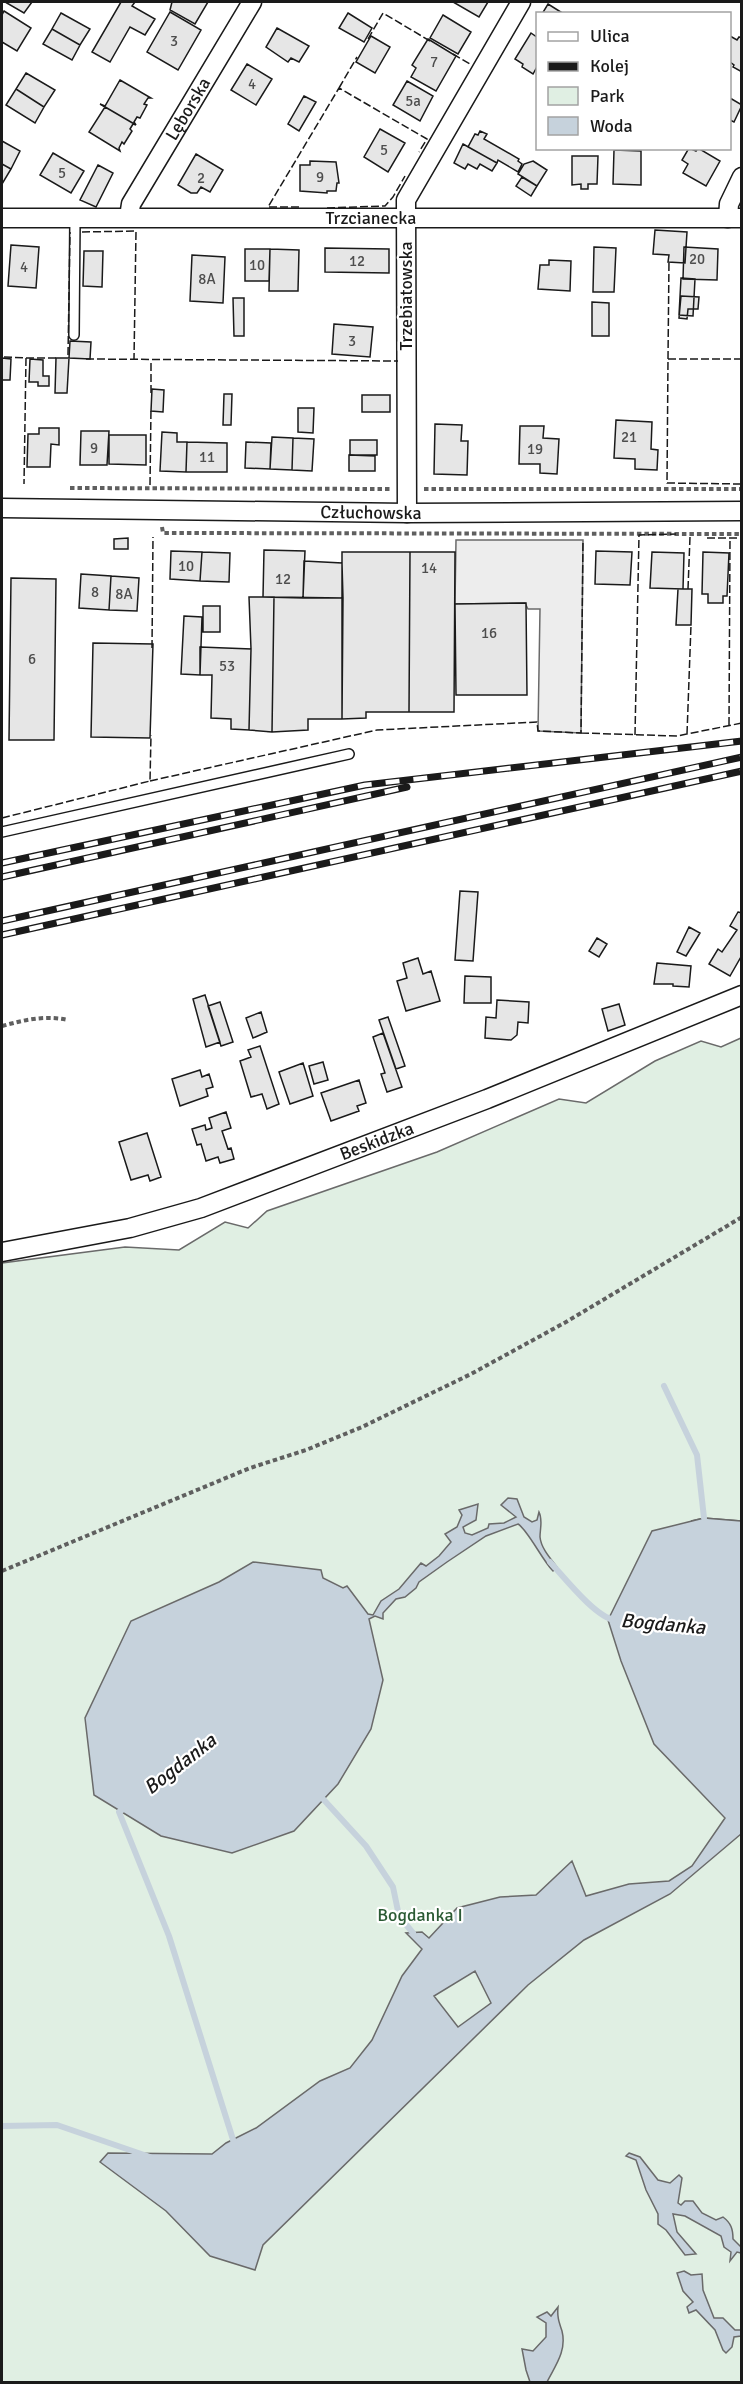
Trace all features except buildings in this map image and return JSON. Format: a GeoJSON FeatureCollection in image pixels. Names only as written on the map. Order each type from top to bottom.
{"type":"FeatureCollection","features":[{"type":"Feature","properties":{"kind":"street","name":"Lęborska"},"geometry":{"type":"LineString","coordinates":[[129,217],[131,204],[252,2]]}},
{"type":"Feature","properties":{"kind":"street","name":"Trzebiatowska"},"geometry":{"type":"LineString","coordinates":[[407,513],[406,200],[521,2]]}},
{"type":"Feature","properties":{"kind":"street"},"geometry":{"type":"LineString","coordinates":[[735,218],[729,204],[741,177]]}},
{"type":"Feature","properties":{"kind":"street","name":"Trzcianecka"},"geometry":{"type":"LineString","coordinates":[[2,218],[735,218]]}},
{"type":"Feature","properties":{"kind":"street","name":"Człuchowska"},"geometry":{"type":"LineString","coordinates":[[2,508],[407,513],[741,512]]}},
{"type":"Feature","properties":{"kind":"street","name":"Beskidzka"},"geometry":{"type":"LineString","coordinates":[[2,1252],[130,1228],[201,1208],[487,1099],[741,995]]}},
{"type":"Feature","properties":{"kind":"lane"},"geometry":{"type":"LineString","coordinates":[[74,335],[75,219]]}},
{"type":"Feature","properties":{"kind":"lane"},"geometry":{"type":"LineString","coordinates":[[2,832],[349,754]]}},
{"type":"Feature","properties":{"kind":"path"},"geometry":{"type":"LineString","coordinates":[[69,488],[741,489]]}},
{"type":"Feature","properties":{"kind":"path"},"geometry":{"type":"LineString","coordinates":[[2,1026],[52,1017],[68,1020]]}},
{"type":"Feature","properties":{"kind":"path"},"geometry":{"type":"LineString","coordinates":[[2,1571],[250,1468],[306,1450],[362,1427],[471,1374],[555,1328],[741,1217]]}},
{"type":"Feature","properties":{"kind":"green space","name":"Bogdanka I"},"geometry":{"type":"Polygon","coordinates":[[[741,1038],[741,1521],[704,1518],[691,1521],[741,1528],[741,2382],[2,2382],[2,1263],[125,1247],[179,1250],[225,1222],[248,1228],[267,1211],[437,1152],[559,1099],[586,1103],[655,1061],[701,1041],[721,1047],[741,1038]]]}},
{"type":"Feature","properties":{"kind":"shaded area"},"geometry":{"type":"Polygon","coordinates":[[[456,540],[583,540],[581,733],[538,731],[540,609],[528,609],[525,603],[455,604],[456,540]]]}},
{"type":"Feature","properties":{"kind":"water"},"geometry":{"type":"Polygon","coordinates":[[[508,1498],[517,1499],[524,1517],[532,1522],[537,1520],[539,1512],[542,1545],[557,1567],[553,1571],[518,1524],[486,1536],[447,1562],[419,1582],[416,1588],[405,1597],[396,1599],[383,1613],[383,1619],[375,1616],[369,1619],[383,1680],[371,1729],[338,1784],[294,1831],[232,1853],[161,1836],[94,1795],[85,1718],[131,1621],[219,1582],[253,1562],[321,1570],[323,1578],[343,1588],[347,1586],[368,1614],[373,1615],[381,1601],[399,1589],[421,1563],[426,1566],[451,1542],[445,1534],[457,1527],[462,1515],[459,1510],[478,1504],[476,1520],[463,1527],[465,1533],[472,1535],[488,1528],[489,1524],[504,1523],[516,1517],[501,1505],[508,1498]]]}},
{"type":"Feature","properties":{"kind":"water"},"geometry":{"type":"Polygon","coordinates":[[[704,1518],[741,1521],[741,1834],[670,1894],[584,1940],[528,1985],[263,2245],[255,2270],[210,2256],[166,2211],[100,2162],[108,2153],[212,2154],[226,2143],[256,2128],[320,2081],[350,2068],[372,2040],[402,1976],[422,1949],[406,1933],[422,1932],[429,1938],[457,1908],[500,1897],[536,1895],[572,1861],[586,1896],[629,1884],[669,1881],[692,1866],[725,1818],[654,1744],[621,1661],[608,1620],[652,1531],[704,1518]],[[475,1971],[434,1996],[458,2027],[491,2003],[475,1971]]]}},
{"type":"Feature","properties":{"kind":"water"},"geometry":{"type":"Polygon","coordinates":[[[629,2153],[640,2157],[658,2180],[670,2183],[679,2175],[682,2178],[678,2203],[681,2205],[685,2201],[693,2201],[702,2213],[716,2220],[723,2217],[731,2226],[733,2239],[741,2247],[741,2253],[737,2252],[730,2261],[731,2252],[724,2247],[721,2236],[685,2216],[673,2214],[677,2232],[696,2254],[685,2255],[666,2230],[658,2224],[658,2214],[646,2190],[636,2160],[626,2156],[629,2153]]]}},
{"type":"Feature","properties":{"kind":"water"},"geometry":{"type":"Polygon","coordinates":[[[684,2271],[691,2275],[702,2274],[703,2290],[714,2318],[723,2318],[735,2330],[741,2330],[741,2336],[734,2337],[732,2347],[726,2353],[715,2330],[696,2310],[689,2313],[687,2307],[693,2302],[683,2291],[677,2273],[684,2271]]]}},
{"type":"Feature","properties":{"kind":"water"},"geometry":{"type":"Polygon","coordinates":[[[558,2307],[563,2338],[559,2358],[547,2382],[530,2382],[522,2349],[533,2351],[546,2337],[546,2323],[537,2317],[547,2312],[551,2316],[558,2307]]]}},
{"type":"Feature","properties":{"kind":"waterway"},"geometry":{"type":"LineString","coordinates":[[664,1386],[697,1455],[704,1518]]}},
{"type":"Feature","properties":{"kind":"waterway","name":"Bogdanka"},"geometry":{"type":"LineString","coordinates":[[550,1562],[590,1605],[607,1618],[615,1620]]}},
{"type":"Feature","properties":{"kind":"waterway"},"geometry":{"type":"LineString","coordinates":[[324,1800],[366,1846],[393,1887],[399,1916],[413,1933]]}},
{"type":"Feature","properties":{"kind":"waterway","name":"Bogdanka"},"geometry":{"type":"LineString","coordinates":[[126,1807],[119,1812],[169,1936],[235,2146]]}},
{"type":"Feature","properties":{"kind":"waterway","name":"Bogdanka"},"geometry":{"type":"LineString","coordinates":[[2,2126],[57,2125],[150,2157]]}},
{"type":"Feature","properties":{"kind":"railway"},"geometry":{"type":"LineString","coordinates":[[2,863],[365,785],[742,741]]}},
{"type":"Feature","properties":{"kind":"railway"},"geometry":{"type":"LineString","coordinates":[[2,921],[742,757]]}},
{"type":"Feature","properties":{"kind":"railway"},"geometry":{"type":"LineString","coordinates":[[2,935],[742,771]]}},
{"type":"Feature","properties":{"kind":"railway"},"geometry":{"type":"LineString","coordinates":[[2,877],[407,787]]}},
{"type":"Feature","properties":{"kind":"fence"},"geometry":{"type":"LineString","coordinates":[[368,39],[383,13],[430,41]]}},
{"type":"Feature","properties":{"kind":"fence"},"geometry":{"type":"LineString","coordinates":[[453,54],[470,64]]}},
{"type":"Feature","properties":{"kind":"fence"},"geometry":{"type":"LineString","coordinates":[[339,88],[357,57]]}},
{"type":"Feature","properties":{"kind":"fence"},"geometry":{"type":"LineString","coordinates":[[299,207],[268,207],[339,88],[427,139],[419,152]]}},
{"type":"Feature","properties":{"kind":"fence"},"geometry":{"type":"LineString","coordinates":[[327,208],[385,206],[405,176]]}},
{"type":"Feature","properties":{"kind":"fence"},"geometry":{"type":"LineString","coordinates":[[82,232],[136,231],[134,359]]}},
{"type":"Feature","properties":{"kind":"fence"},"geometry":{"type":"LineString","coordinates":[[68,355],[70,232]]}},
{"type":"Feature","properties":{"kind":"fence"},"geometry":{"type":"LineString","coordinates":[[668,359],[669,260]]}},
{"type":"Feature","properties":{"kind":"fence"},"geometry":{"type":"LineString","coordinates":[[4,357],[26,358],[24,484]]}},
{"type":"Feature","properties":{"kind":"fence"},"geometry":{"type":"LineString","coordinates":[[26,358],[59,358]]}},
{"type":"Feature","properties":{"kind":"fence"},"geometry":{"type":"LineString","coordinates":[[86,359],[398,361]]}},
{"type":"Feature","properties":{"kind":"fence"},"geometry":{"type":"LineString","coordinates":[[742,359],[668,359],[667,483],[742,484]]}},
{"type":"Feature","properties":{"kind":"fence"},"geometry":{"type":"LineString","coordinates":[[151,360],[151,393]]}},
{"type":"Feature","properties":{"kind":"fence"},"geometry":{"type":"LineString","coordinates":[[150,485],[151,408]]}},
{"type":"Feature","properties":{"kind":"fence"},"geometry":{"type":"LineString","coordinates":[[635,735],[639,535],[676,534]]}},
{"type":"Feature","properties":{"kind":"fence"},"geometry":{"type":"LineString","coordinates":[[152,648],[153,537]]}},
{"type":"Feature","properties":{"kind":"fence"},"geometry":{"type":"LineString","coordinates":[[688,589],[690,537]]}},
{"type":"Feature","properties":{"kind":"fence"},"geometry":{"type":"LineString","coordinates":[[707,538],[742,538]]}},
{"type":"Feature","properties":{"kind":"fence"},"geometry":{"type":"LineString","coordinates":[[729,725],[730,538]]}},
{"type":"Feature","properties":{"kind":"fence"},"geometry":{"type":"LineString","coordinates":[[150,781],[377,730],[537,722],[538,731],[581,733],[583,540]]}},
{"type":"Feature","properties":{"kind":"fence"},"geometry":{"type":"LineString","coordinates":[[687,734],[691,625]]}},
{"type":"Feature","properties":{"kind":"fence"},"geometry":{"type":"LineString","coordinates":[[581,733],[677,736],[742,723]]}},
{"type":"Feature","properties":{"kind":"fence"},"geometry":{"type":"LineString","coordinates":[[2,818],[150,781],[151,735]]}}]}
